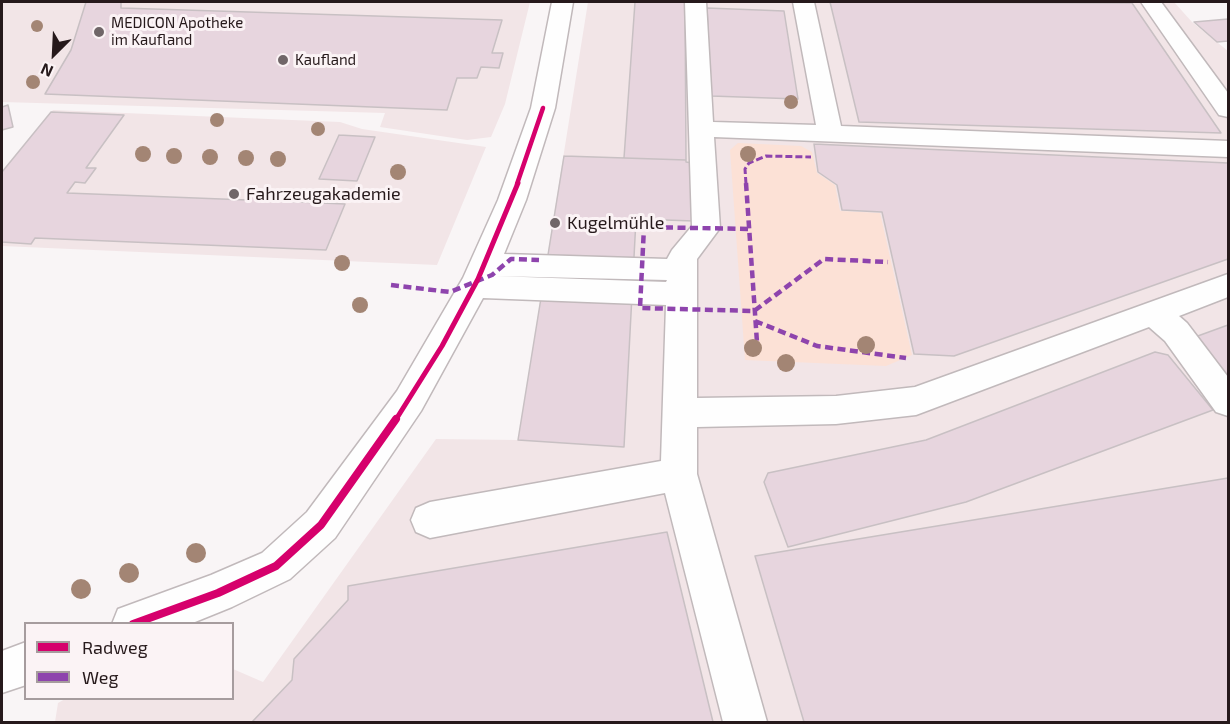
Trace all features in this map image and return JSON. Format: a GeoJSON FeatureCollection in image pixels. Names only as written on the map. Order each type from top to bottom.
{"type":"FeatureCollection","features":[{"type":"Feature","properties":{"kind":"street"},"geometry":{"type":"LineString","coordinates":[[138,622],[218,593],[276,566],[321,525],[409,401],[480,275],[512,200],[543,108],[562,2]]}},
{"type":"Feature","properties":{"kind":"street"},"geometry":{"type":"LineString","coordinates":[[695,2],[706,228],[682,256],[680,474],[745,723]]}},
{"type":"Feature","properties":{"kind":"street"},"geometry":{"type":"LineString","coordinates":[[804,2],[830,134]]}},
{"type":"Feature","properties":{"kind":"street"},"geometry":{"type":"LineString","coordinates":[[1151,2],[1228,110]]}},
{"type":"Feature","properties":{"kind":"street"},"geometry":{"type":"LineString","coordinates":[[701,129],[1228,149]]}},
{"type":"Feature","properties":{"kind":"street"},"geometry":{"type":"LineString","coordinates":[[480,275],[682,282]]}},
{"type":"Feature","properties":{"kind":"street"},"geometry":{"type":"LineString","coordinates":[[679,413],[836,410],[916,401],[1228,285]]}},
{"type":"Feature","properties":{"kind":"street"},"geometry":{"type":"LineString","coordinates":[[1155,313],[1176,333],[1228,402]]}},
{"type":"Feature","properties":{"kind":"street"},"geometry":{"type":"LineString","coordinates":[[430,520],[680,474]]}},
{"type":"Feature","properties":{"kind":"street"},"geometry":{"type":"LineString","coordinates":[[2,672],[24,664]]}},
{"type":"Feature","properties":{"kind":"shaded area","name":"Kaufland"},"geometry":{"type":"Polygon","coordinates":[[[2,2],[530,2],[505,104],[491,137],[467,140],[380,127],[385,113],[2,102],[2,2]]]}},
{"type":"Feature","properties":{"kind":"shaded area"},"geometry":{"type":"Polygon","coordinates":[[[588,2],[1174,2],[1192,22],[1228,51],[1228,722],[55,722],[58,703],[63,700],[234,700],[234,669],[263,682],[436,439],[518,440],[588,2]]]}},
{"type":"Feature","properties":{"kind":"shaded area","name":"Fahrzeugakademie"},"geometry":{"type":"Polygon","coordinates":[[[53,110],[340,122],[362,129],[486,147],[437,265],[2,246],[2,171],[53,110]]]}},
{"type":"Feature","properties":{"kind":"shaded area"},"geometry":{"type":"Polygon","coordinates":[[[738,143],[801,146],[812,152],[817,173],[835,185],[840,211],[880,213],[912,355],[886,366],[745,360],[730,150],[738,143]]]}},
{"type":"Feature","properties":{"kind":"building","name":"Kaufland"},"geometry":{"type":"Polygon","coordinates":[[[86,2],[121,2],[121,8],[502,20],[492,53],[503,53],[499,68],[481,67],[477,78],[457,78],[447,110],[45,94],[71,50],[86,2]]]}},
{"type":"Feature","properties":{"kind":"building"},"geometry":{"type":"Polygon","coordinates":[[[635,2],[685,2],[686,160],[624,158],[635,2]]]}},
{"type":"Feature","properties":{"kind":"building"},"geometry":{"type":"Polygon","coordinates":[[[830,2],[1132,3],[1221,133],[859,122],[830,2]]]}},
{"type":"Feature","properties":{"kind":"building"},"geometry":{"type":"Polygon","coordinates":[[[707,8],[784,11],[798,99],[711,96],[707,8]]]}},
{"type":"Feature","properties":{"kind":"building"},"geometry":{"type":"Polygon","coordinates":[[[1228,19],[1228,41],[1217,42],[1194,22],[1228,19]]]}},
{"type":"Feature","properties":{"kind":"building"},"geometry":{"type":"Polygon","coordinates":[[[8,105],[13,127],[2,130],[2,107],[8,105]]]}},
{"type":"Feature","properties":{"kind":"building"},"geometry":{"type":"Polygon","coordinates":[[[51,112],[124,115],[86,168],[96,168],[85,183],[75,182],[67,193],[247,200],[250,196],[277,197],[275,201],[345,204],[326,250],[35,238],[31,244],[2,242],[2,172],[51,112]]]}},
{"type":"Feature","properties":{"kind":"building"},"geometry":{"type":"Polygon","coordinates":[[[339,135],[375,137],[357,181],[319,179],[339,135]]]}},
{"type":"Feature","properties":{"kind":"building"},"geometry":{"type":"Polygon","coordinates":[[[814,144],[1228,163],[1228,259],[954,356],[914,354],[882,212],[842,210],[837,185],[818,172],[814,144]]]}},
{"type":"Feature","properties":{"kind":"building"},"geometry":{"type":"Polygon","coordinates":[[[564,156],[686,160],[686,162],[693,163],[694,221],[636,219],[624,447],[518,440],[564,156]]]}},
{"type":"Feature","properties":{"kind":"building"},"geometry":{"type":"Polygon","coordinates":[[[1228,325],[1228,377],[1195,337],[1228,325]]]}},
{"type":"Feature","properties":{"kind":"building"},"geometry":{"type":"Polygon","coordinates":[[[1155,352],[1168,355],[1213,410],[966,502],[788,547],[764,482],[768,473],[926,440],[1155,352]]]}},
{"type":"Feature","properties":{"kind":"building"},"geometry":{"type":"Polygon","coordinates":[[[1228,478],[1228,722],[804,722],[755,556],[1228,478]]]}},
{"type":"Feature","properties":{"kind":"building"},"geometry":{"type":"Polygon","coordinates":[[[667,532],[713,722],[252,722],[292,680],[294,659],[348,600],[348,586],[667,532]]]}},
{"type":"Feature","properties":{"kind":"marked path"},"geometry":{"type":"LineString","coordinates":[[758,357],[745,169],[749,163],[766,156],[811,157]]}},
{"type":"Feature","properties":{"kind":"marked path"},"geometry":{"type":"LineString","coordinates":[[748,229],[644,227],[640,308],[754,311],[824,259],[888,262]]}},
{"type":"Feature","properties":{"kind":"marked path"},"geometry":{"type":"LineString","coordinates":[[391,285],[450,292],[492,275],[511,259],[539,260]]}},
{"type":"Feature","properties":{"kind":"marked path"},"geometry":{"type":"LineString","coordinates":[[755,321],[817,346],[906,358]]}},
{"type":"Feature","properties":{"kind":"cycle path"},"geometry":{"type":"LineString","coordinates":[[138,622],[218,593],[276,566],[321,525],[409,401],[478,279],[512,200],[543,108]]}},
{"type":"Feature","properties":{"kind":"place","name":"MEDICON Apotheke im Kaufland"},"geometry":{"type":"Point","coordinates":[99,32]}},
{"type":"Feature","properties":{"kind":"place","name":"Kaufland"},"geometry":{"type":"Point","coordinates":[283,60]}},
{"type":"Feature","properties":{"kind":"place","name":"Fahrzeugakademie"},"geometry":{"type":"Point","coordinates":[234,194]}},
{"type":"Feature","properties":{"kind":"place","name":"Kugelmühle"},"geometry":{"type":"Point","coordinates":[555,223]}}]}
